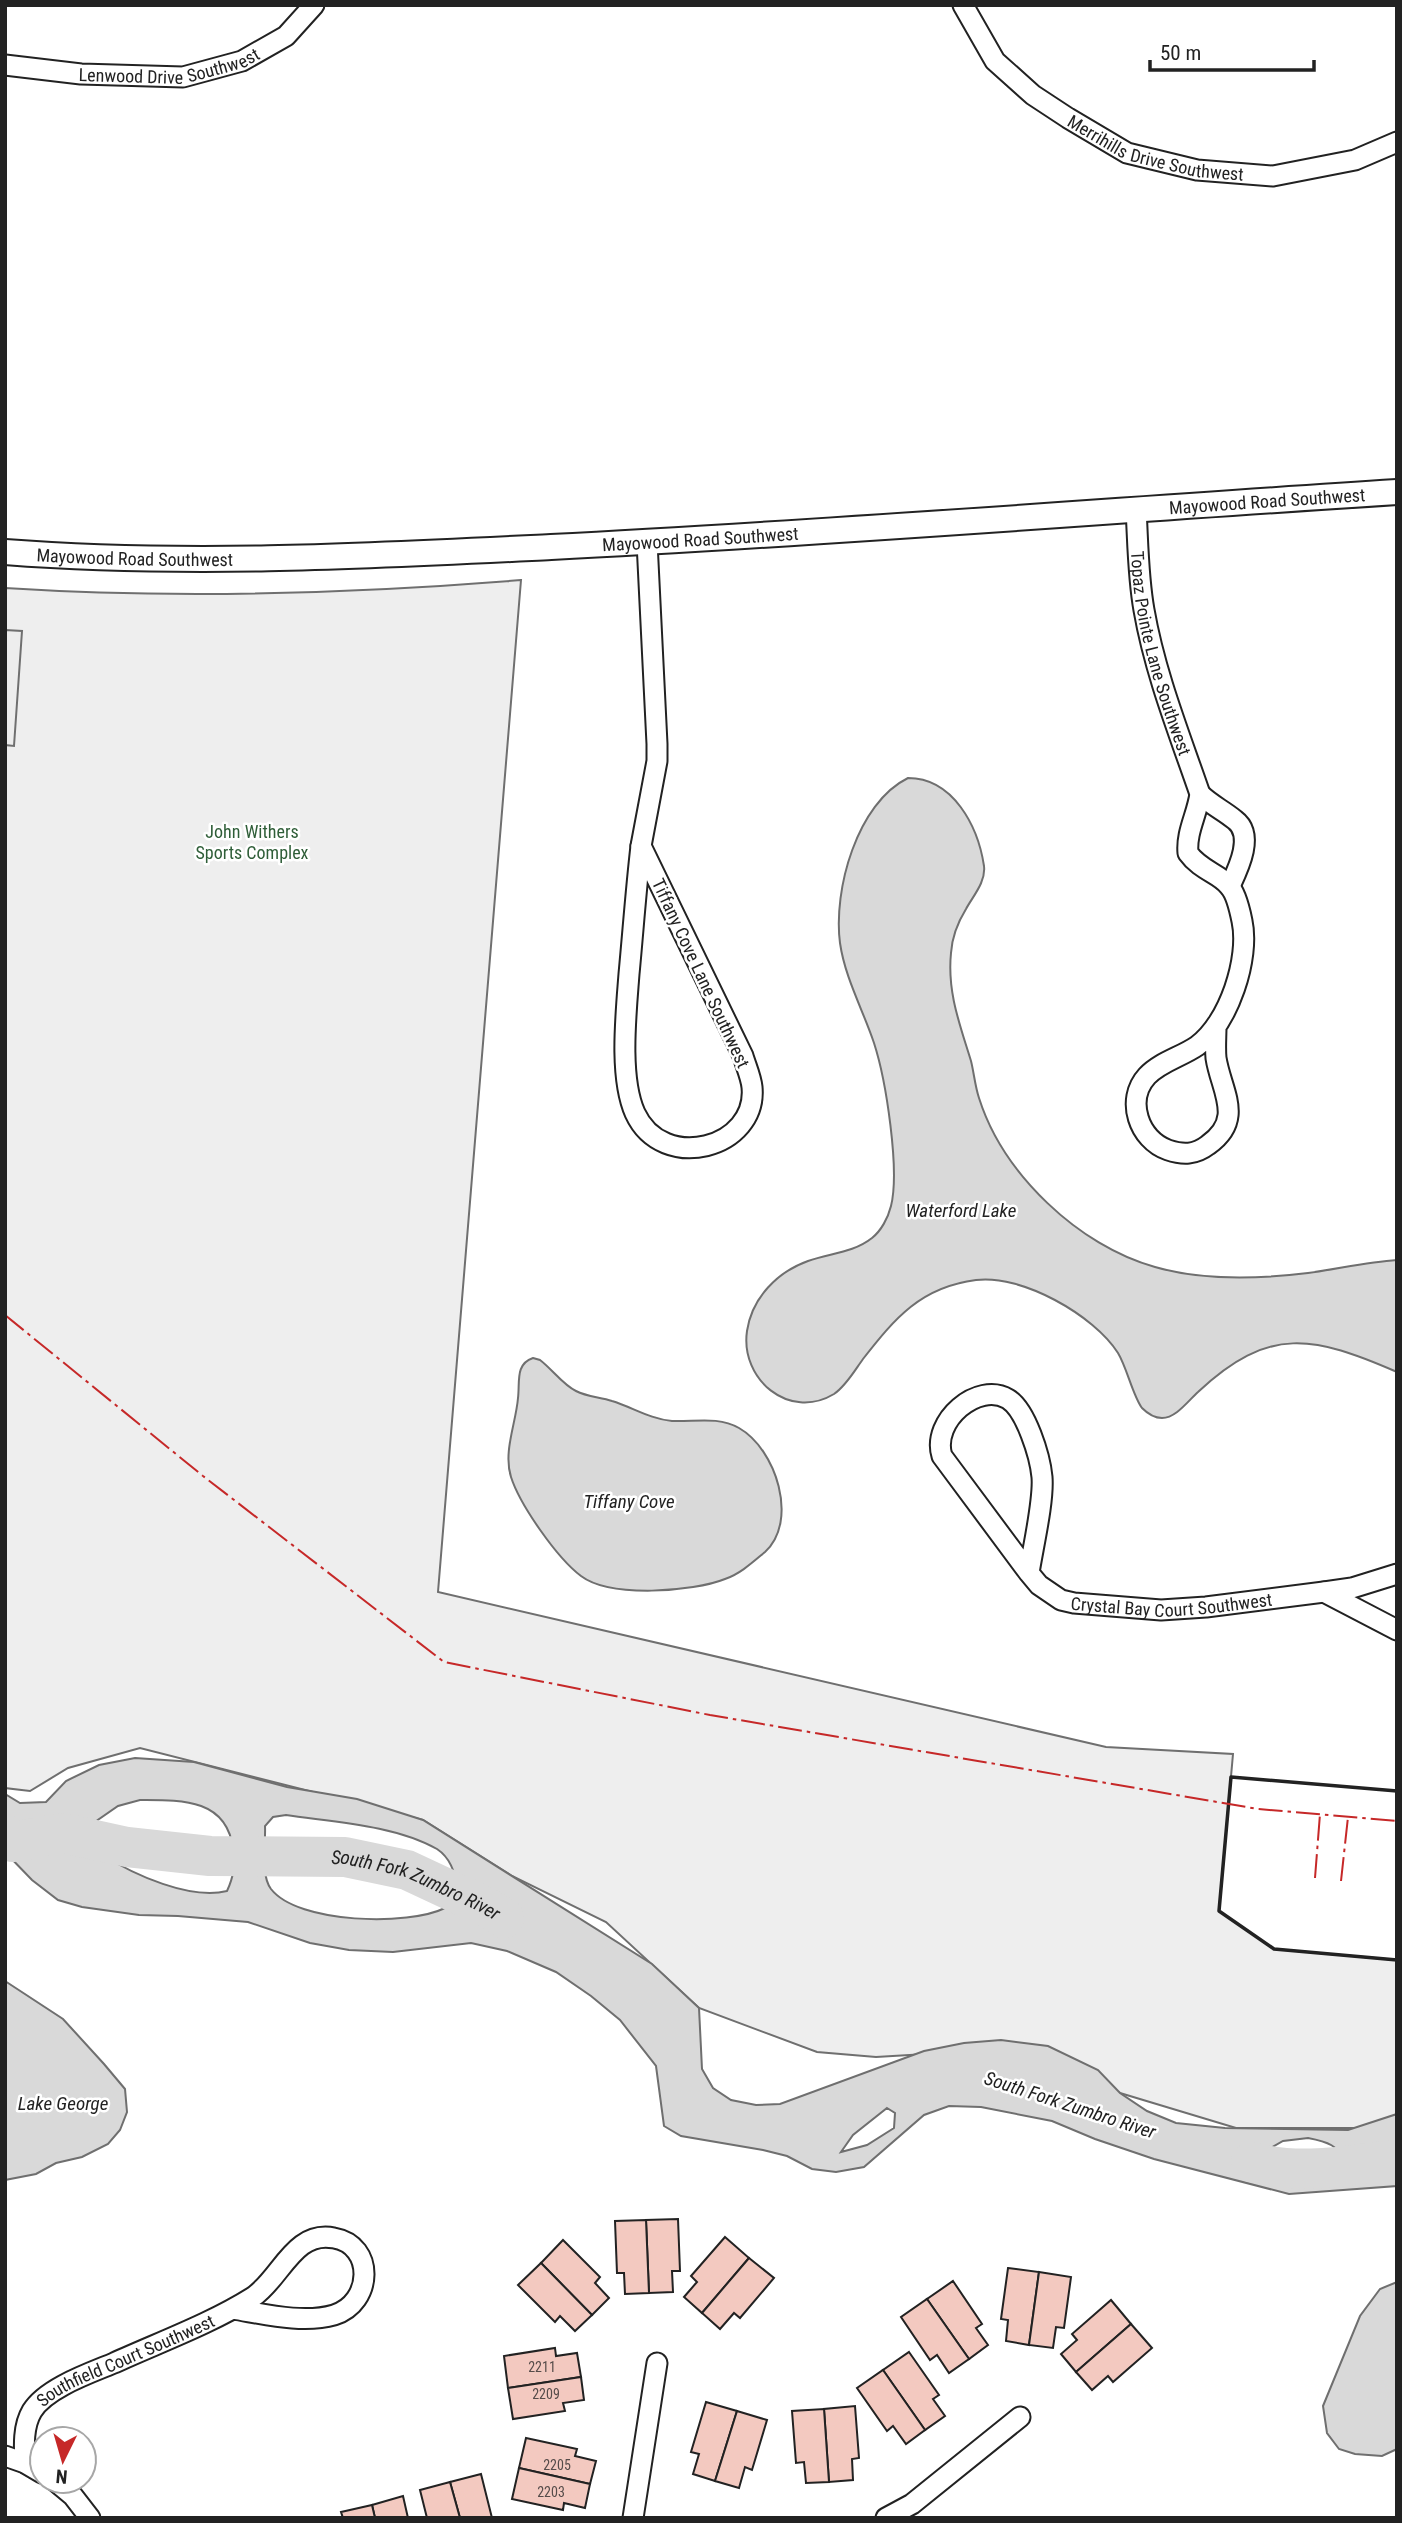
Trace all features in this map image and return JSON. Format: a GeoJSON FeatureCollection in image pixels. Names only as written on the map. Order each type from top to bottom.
{"type":"FeatureCollection","features":[{"type":"Feature","properties":{"kind":"street","name":"Lenwood Drive Southwest"},"geometry":{"type":"LineString","coordinates":[[5,65],[81,74],[183,77],[242,61],[286,36],[314,5]]}},
{"type":"Feature","properties":{"kind":"street","name":"Merrihills Drive Southwest"},"geometry":{"type":"LineString","coordinates":[[963,5],[995,61],[1033,95],[1127,153],[1197,170],[1273,176],[1355,160],[1397,142]]}},
{"type":"Feature","properties":{"kind":"street","name":"Mayowood Road Southwest"},"geometry":{"type":"LineString","coordinates":[[5,552],[186,558],[336,558],[647,542],[1397,492]]}},
{"type":"Feature","properties":{"kind":"street","name":"Topaz Pointe Lane Southwest"},"geometry":{"type":"LineString","coordinates":[[1136,509],[1140,580],[1150,639],[1200,794]]}},
{"type":"Feature","properties":{"kind":"street","name":"Tiffany Cove Lane Southwest"},"geometry":{"type":"LineString","coordinates":[[641,846],[743,1056],[752,1088],[751,1101],[739,1124],[723,1138],[702,1148],[676,1147],[651,1134],[642,1125],[631,1099],[626,1059],[626,1020],[641,846],[657,761],[647,542]]}},
{"type":"Feature","properties":{"kind":"street"},"geometry":{"type":"LineString","coordinates":[[1200,794],[1198,810],[1189,832],[1188,853],[1203,869],[1230,886],[1241,919],[1244,945],[1235,985],[1216,1026],[1200,1044],[1157,1068],[1145,1078],[1139,1090],[1136,1101],[1137,1116],[1150,1139],[1159,1147],[1182,1154],[1193,1153],[1213,1142],[1226,1122],[1228,1099],[1216,1059],[1216,1026]]}},
{"type":"Feature","properties":{"kind":"street"},"geometry":{"type":"LineString","coordinates":[[1200,794],[1211,805],[1237,821],[1242,831],[1244,850],[1230,886]]}},
{"type":"Feature","properties":{"kind":"street","name":"Crystal Bay Court Southwest"},"geometry":{"type":"LineString","coordinates":[[1029,1573],[1042,1480],[1037,1452],[1016,1406],[1007,1399],[985,1395],[972,1400],[948,1419],[939,1437],[939,1447],[948,1466],[1029,1573],[1039,1585],[1061,1600],[1161,1610],[1206,1607],[1352,1588],[1397,1574]]}},
{"type":"Feature","properties":{"kind":"street"},"geometry":{"type":"LineString","coordinates":[[1324,1592],[1397,1630]]}},
{"type":"Feature","properties":{"kind":"street","name":"Southfield Court Southwest"},"geometry":{"type":"LineString","coordinates":[[25,2463],[27,2428],[31,2412],[41,2399],[88,2374],[233,2309],[265,2286],[305,2241],[321,2236],[337,2238],[350,2244],[364,2272],[364,2286],[358,2299],[346,2310],[332,2315],[275,2316],[233,2309]]}},
{"type":"Feature","properties":{"kind":"street"},"geometry":{"type":"LineString","coordinates":[[634,2518],[657,2363]]}},
{"type":"Feature","properties":{"kind":"street"},"geometry":{"type":"LineString","coordinates":[[886,2518],[912,2504],[1020,2417]]}},
{"type":"Feature","properties":{"kind":"street"},"geometry":{"type":"LineString","coordinates":[[5,2456],[28,2465]]}},
{"type":"Feature","properties":{"kind":"street"},"geometry":{"type":"LineString","coordinates":[[71,2495],[90,2518]]}},
{"type":"Feature","properties":{"kind":"green space","name":"John Withers Sports Complex"},"geometry":{"type":"Polygon","coordinates":[[[521,580],[438,1592],[1106,1747],[1233,1754],[1219,1911],[1274,1949],[1397,1960],[1397,2128],[1236,2128],[1120,2093],[1010,2049],[876,2057],[817,2052],[699,2008],[606,1922],[512,1876],[423,1820],[140,1748],[68,1768],[30,1791],[5,1788],[5,588],[198,594],[328,592],[521,580]]]}},
{"type":"Feature","properties":{"kind":"shaded area"},"geometry":{"type":"Polygon","coordinates":[[[5,630],[22,631],[14,746],[5,745],[5,630]]]}},
{"type":"Feature","properties":{"kind":"water","name":"Waterford Lake"},"geometry":{"type":"Polygon","coordinates":[[[908,778],[924,780],[950,795],[969,821],[981,851],[983,878],[956,930],[951,953],[951,981],[979,1098],[990,1126],[1025,1179],[1072,1224],[1099,1242],[1127,1257],[1173,1272],[1231,1278],[1270,1277],[1397,1260],[1397,1372],[1341,1351],[1316,1345],[1293,1343],[1270,1347],[1247,1356],[1224,1370],[1177,1412],[1159,1418],[1142,1408],[1118,1353],[1092,1325],[1055,1300],[1034,1290],[994,1280],[976,1280],[940,1290],[911,1307],[886,1330],[834,1394],[817,1401],[785,1399],[771,1391],[760,1379],[751,1365],[747,1349],[747,1331],[760,1297],[776,1279],[797,1266],[865,1243],[884,1224],[891,1206],[893,1148],[883,1079],[874,1043],[846,969],[840,943],[839,922],[845,874],[862,827],[890,790],[908,778]]]}},
{"type":"Feature","properties":{"kind":"water","name":"Tiffany Cove"},"geometry":{"type":"Polygon","coordinates":[[[533,1358],[540,1360],[567,1385],[580,1393],[612,1401],[664,1420],[706,1420],[731,1424],[752,1438],[772,1468],[779,1486],[780,1522],[775,1539],[765,1552],[731,1577],[711,1584],[673,1590],[611,1588],[594,1583],[571,1568],[540,1530],[522,1502],[509,1467],[509,1448],[521,1369],[533,1358]]]}},
{"type":"Feature","properties":{"kind":"water"},"geometry":{"type":"Polygon","coordinates":[[[135,1758],[194,1762],[287,1787],[357,1799],[423,1820],[652,1964],[699,2008],[702,2069],[713,2088],[731,2100],[756,2105],[780,2104],[924,2051],[964,2043],[1001,2040],[1048,2046],[1098,2070],[1120,2093],[1147,2111],[1176,2123],[1225,2128],[1348,2130],[1397,2114],[1397,2186],[1289,2194],[1154,2159],[1052,2121],[981,2107],[949,2106],[924,2115],[864,2167],[836,2172],[812,2169],[787,2156],[763,2150],[681,2136],[664,2126],[656,2066],[620,2020],[556,1972],[507,1951],[471,1943],[393,1952],[349,1950],[310,1943],[248,1922],[139,1915],[82,1907],[58,1900],[32,1880],[5,1852],[5,1794],[20,1803],[46,1802],[66,1781],[99,1765],[135,1758]],[[140,1800],[118,1806],[79,1833],[100,1853],[146,1878],[163,1884],[196,1892],[227,1891],[233,1870],[233,1849],[229,1832],[222,1820],[211,1811],[199,1805],[171,1800],[140,1800]],[[286,1815],[273,1817],[265,1826],[266,1875],[271,1889],[285,1901],[328,1915],[381,1919],[428,1914],[448,1907],[452,1902],[455,1892],[454,1875],[451,1865],[437,1849],[402,1835],[363,1826],[286,1815]],[[887,2108],[853,2135],[841,2152],[867,2145],[894,2128],[895,2113],[887,2108]],[[1308,2138],[1283,2141],[1267,2150],[1303,2169],[1343,2174],[1349,2163],[1336,2148],[1321,2141],[1308,2138]]]}},
{"type":"Feature","properties":{"kind":"water","name":"Lake George"},"geometry":{"type":"Polygon","coordinates":[[[5,1981],[63,2019],[125,2089],[127,2112],[120,2130],[108,2144],[82,2157],[56,2163],[36,2174],[5,2180],[5,1981]]]}},
{"type":"Feature","properties":{"kind":"water"},"geometry":{"type":"Polygon","coordinates":[[[1397,2282],[1397,2449],[1382,2456],[1355,2454],[1339,2449],[1327,2433],[1323,2406],[1360,2316],[1380,2289],[1397,2282]]]}},
{"type":"Feature","properties":{"kind":"building"},"geometry":{"type":"Polygon","coordinates":[[[678,2219],[680,2271],[672,2271],[673,2292],[649,2293],[646,2220],[678,2219]]]}},
{"type":"Feature","properties":{"kind":"building"},"geometry":{"type":"Polygon","coordinates":[[[646,2220],[649,2293],[625,2294],[624,2273],[617,2273],[615,2221],[646,2220]]]}},
{"type":"Feature","properties":{"kind":"building"},"geometry":{"type":"Polygon","coordinates":[[[725,2237],[749,2258],[702,2313],[684,2297],[697,2282],[691,2276],[725,2237]]]}},
{"type":"Feature","properties":{"kind":"building"},"geometry":{"type":"Polygon","coordinates":[[[563,2240],[600,2277],[595,2283],[609,2298],[592,2315],[541,2263],[563,2240]]]}},
{"type":"Feature","properties":{"kind":"building"},"geometry":{"type":"Polygon","coordinates":[[[749,2258],[774,2278],[740,2318],[734,2313],[720,2329],[702,2313],[749,2258]]]}},
{"type":"Feature","properties":{"kind":"building"},"geometry":{"type":"Polygon","coordinates":[[[541,2263],[592,2315],[575,2331],[560,2316],[555,2322],[518,2285],[541,2263]]]}},
{"type":"Feature","properties":{"kind":"building"},"geometry":{"type":"Polygon","coordinates":[[[1008,2268],[1039,2272],[1029,2345],[1006,2341],[1008,2320],[1001,2319],[1008,2268]]]}},
{"type":"Feature","properties":{"kind":"building"},"geometry":{"type":"Polygon","coordinates":[[[1039,2272],[1071,2277],[1064,2328],[1056,2327],[1053,2348],[1029,2345],[1039,2272]]]}},
{"type":"Feature","properties":{"kind":"building"},"geometry":{"type":"Polygon","coordinates":[[[953,2281],[982,2324],[976,2328],[988,2345],[969,2359],[927,2299],[953,2281]]]}},
{"type":"Feature","properties":{"kind":"building"},"geometry":{"type":"Polygon","coordinates":[[[927,2299],[969,2359],[949,2373],[937,2355],[930,2360],[901,2317],[927,2299]]]}},
{"type":"Feature","properties":{"kind":"building"},"geometry":{"type":"Polygon","coordinates":[[[1111,2300],[1131,2324],[1076,2372],[1061,2354],[1077,2340],[1072,2334],[1111,2300]]]}},
{"type":"Feature","properties":{"kind":"building"},"geometry":{"type":"Polygon","coordinates":[[[1131,2324],[1152,2348],[1113,2382],[1108,2376],[1092,2390],[1076,2372],[1131,2324]]]}},
{"type":"Feature","properties":{"kind":"building"},"geometry":{"type":"Polygon","coordinates":[[[555,2348],[556,2356],[577,2353],[581,2377],[508,2388],[504,2356],[555,2348]]]}},
{"type":"Feature","properties":{"kind":"building"},"geometry":{"type":"Polygon","coordinates":[[[909,2352],[939,2395],[933,2399],[945,2416],[925,2430],[883,2370],[909,2352]]]}},
{"type":"Feature","properties":{"kind":"building"},"geometry":{"type":"Polygon","coordinates":[[[883,2370],[925,2430],[906,2444],[893,2426],[887,2431],[857,2388],[883,2370]]]}},
{"type":"Feature","properties":{"kind":"building"},"geometry":{"type":"Polygon","coordinates":[[[581,2377],[584,2400],[563,2403],[565,2411],[513,2419],[508,2388],[581,2377]]]}},
{"type":"Feature","properties":{"kind":"building"},"geometry":{"type":"Polygon","coordinates":[[[706,2402],[737,2411],[715,2481],[693,2474],[699,2454],[691,2452],[706,2402]]]}},
{"type":"Feature","properties":{"kind":"building"},"geometry":{"type":"Polygon","coordinates":[[[855,2406],[859,2458],[852,2459],[853,2480],[829,2482],[824,2409],[855,2406]]]}},
{"type":"Feature","properties":{"kind":"building"},"geometry":{"type":"Polygon","coordinates":[[[824,2409],[829,2482],[806,2483],[804,2462],[796,2463],[792,2411],[824,2409]]]}},
{"type":"Feature","properties":{"kind":"building"},"geometry":{"type":"Polygon","coordinates":[[[737,2411],[767,2420],[752,2470],[745,2467],[739,2488],[715,2481],[737,2411]]]}},
{"type":"Feature","properties":{"kind":"building"},"geometry":{"type":"Polygon","coordinates":[[[526,2438],[577,2449],[575,2456],[596,2461],[590,2484],[519,2468],[526,2438]]]}},
{"type":"Feature","properties":{"kind":"building"},"geometry":{"type":"Polygon","coordinates":[[[519,2468],[590,2484],[585,2508],[564,2503],[563,2510],[512,2499],[519,2468]]]}},
{"type":"Feature","properties":{"kind":"building"},"geometry":{"type":"Polygon","coordinates":[[[481,2474],[492,2518],[460,2518],[450,2482],[481,2474]]]}},
{"type":"Feature","properties":{"kind":"building"},"geometry":{"type":"Polygon","coordinates":[[[450,2482],[460,2518],[427,2518],[420,2490],[450,2482]]]}},
{"type":"Feature","properties":{"kind":"building"},"geometry":{"type":"Polygon","coordinates":[[[403,2496],[408,2518],[375,2518],[372,2505],[403,2496]]]}},
{"type":"Feature","properties":{"kind":"building"},"geometry":{"type":"Polygon","coordinates":[[[372,2505],[375,2518],[343,2518],[341,2512],[372,2505]]]}},
{"type":"Feature","properties":{"kind":"waterway","name":"South Fork Zumbro River"},"geometry":{"type":"LineString","coordinates":[[5,1834],[13,1842],[63,1833],[127,1847],[210,1856],[345,1857],[407,1870],[504,1918]]}},
{"type":"Feature","properties":{"kind":"waterway","name":"South Fork Zumbro River"},"geometry":{"type":"LineString","coordinates":[[1251,2162],[1305,2169],[1397,2159]]}},
{"type":"Feature","properties":{"kind":"wall"},"geometry":{"type":"LineString","coordinates":[[1397,1791],[1231,1777],[1219,1911],[1274,1949],[1397,1960]]}},
{"type":"Feature","properties":{"kind":"power"},"geometry":{"type":"LineString","coordinates":[[5,1315],[203,1476],[444,1662],[710,1715],[1258,1809],[1397,1821]]}},
{"type":"Feature","properties":{"kind":"power"},"geometry":{"type":"LineString","coordinates":[[1315,1878],[1320,1814]]}},
{"type":"Feature","properties":{"kind":"power"},"geometry":{"type":"LineString","coordinates":[[1341,1881],[1348,1817]]}}]}
